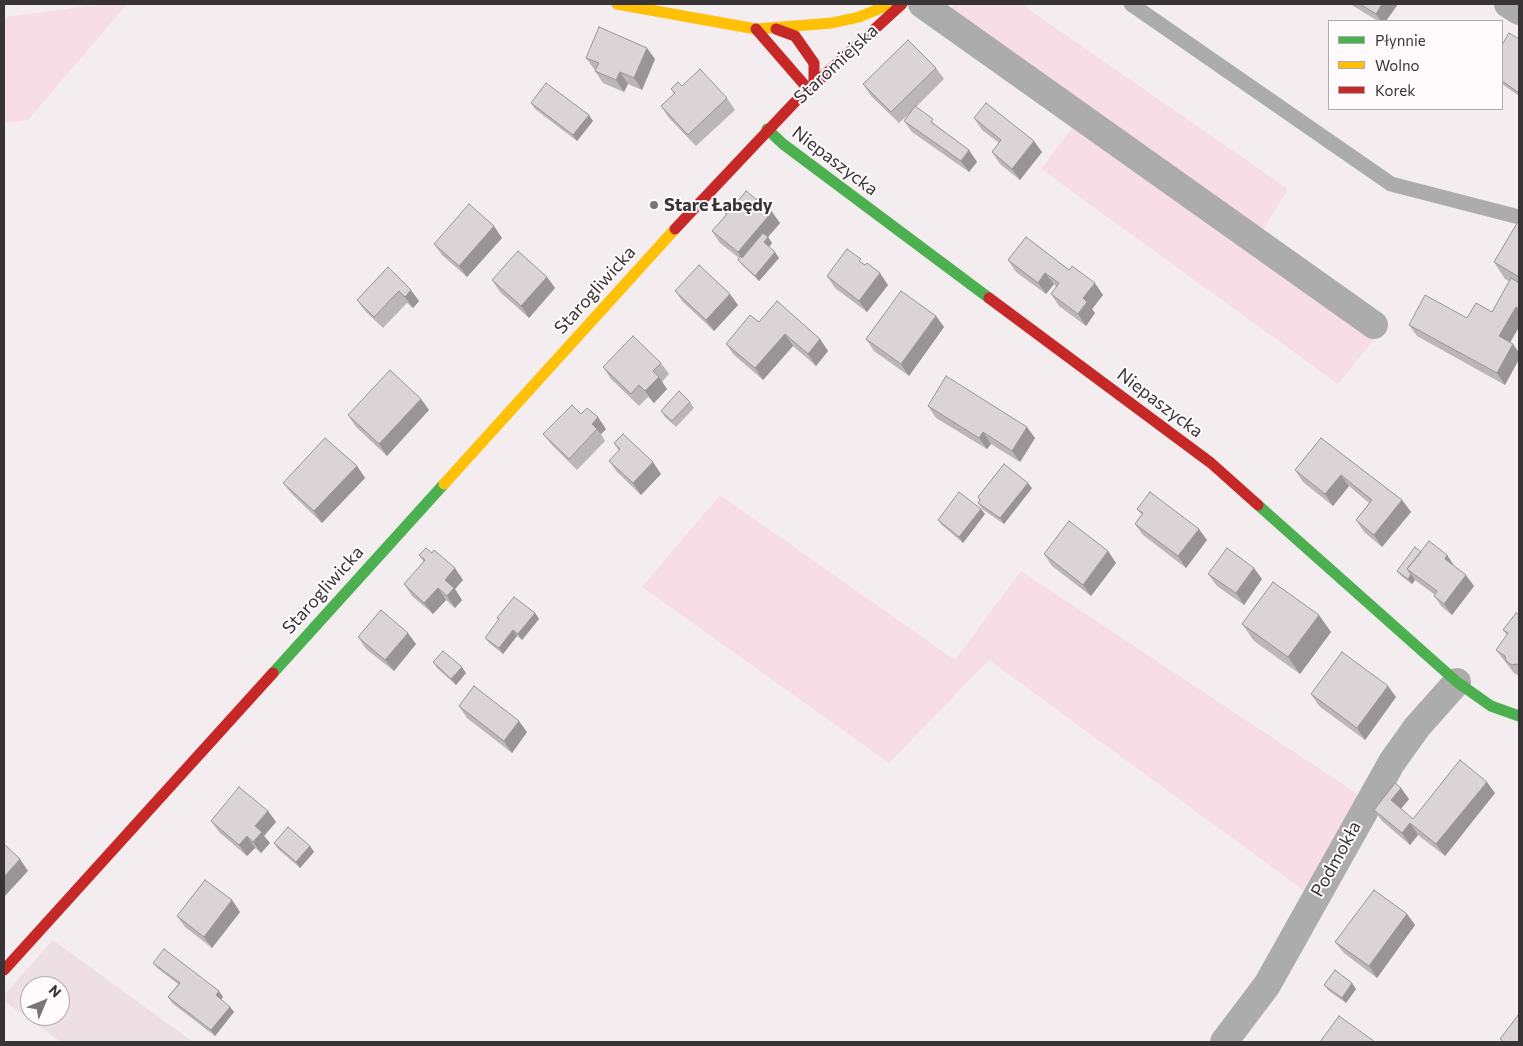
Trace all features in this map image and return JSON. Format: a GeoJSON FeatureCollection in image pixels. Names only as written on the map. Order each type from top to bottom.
{"type":"FeatureCollection","features":[{"type":"Feature","properties":{"kind":"street"},"geometry":{"type":"LineString","coordinates":[[617,4],[668,15],[756,29],[776,29],[832,23],[859,17],[891,4]]}},
{"type":"Feature","properties":{"kind":"street","name":"Staromiejska"},"geometry":{"type":"LineString","coordinates":[[669,235],[767,129],[902,4]]}},
{"type":"Feature","properties":{"kind":"street"},"geometry":{"type":"LineString","coordinates":[[922,4],[1374,325]]}},
{"type":"Feature","properties":{"kind":"street"},"geometry":{"type":"LineString","coordinates":[[1508,4],[1519,11]]}},
{"type":"Feature","properties":{"kind":"street"},"geometry":{"type":"LineString","coordinates":[[756,29],[811,87]]}},
{"type":"Feature","properties":{"kind":"street"},"geometry":{"type":"LineString","coordinates":[[776,29],[795,36],[814,64],[811,87]]}},
{"type":"Feature","properties":{"kind":"street","name":"Niepaszycka"},"geometry":{"type":"LineString","coordinates":[[767,129],[783,144],[1211,463],[1457,682],[1490,706],[1519,716]]}},
{"type":"Feature","properties":{"kind":"street","name":"Starogliwicka"},"geometry":{"type":"LineString","coordinates":[[4,970],[669,235]]}},
{"type":"Feature","properties":{"kind":"street","name":"Podmokła"},"geometry":{"type":"LineString","coordinates":[[1224,1042],[1267,985],[1392,762],[1416,727],[1457,682]]}},
{"type":"Feature","properties":{"kind":"lane"},"geometry":{"type":"LineString","coordinates":[[1131,4],[1391,184],[1519,218]]}},
{"type":"Feature","properties":{"kind":"shaded area"},"geometry":{"type":"Polygon","coordinates":[[[106,4],[127,4],[28,120],[4,123],[4,17],[106,4]]]}},
{"type":"Feature","properties":{"kind":"shaded area"},"geometry":{"type":"Polygon","coordinates":[[[956,4],[1021,4],[1288,189],[1259,236],[946,13],[956,4]]]}},
{"type":"Feature","properties":{"kind":"shaded area"},"geometry":{"type":"Polygon","coordinates":[[[1075,124],[1376,337],[1338,384],[1041,169],[1075,124]]]}},
{"type":"Feature","properties":{"kind":"shaded area"},"geometry":{"type":"Polygon","coordinates":[[[720,495],[955,660],[1021,571],[1368,801],[1314,898],[989,660],[889,763],[642,587],[720,495]]]}},
{"type":"Feature","properties":{"kind":"shaded area"},"geometry":{"type":"Polygon","coordinates":[[[53,940],[193,1042],[61,1042],[39,1026],[70,1026],[70,976],[21,976],[53,940]]]}},
{"type":"Feature","properties":{"kind":"shaded area"},"geometry":{"type":"Polygon","coordinates":[[[20,977],[20,1013],[4,1001],[4,995],[20,977]]]}},
{"type":"Feature","properties":{"kind":"building"},"geometry":{"type":"Polygon","coordinates":[[[1360,4],[1382,4],[1376,14],[1360,4]]]}},
{"type":"Feature","properties":{"kind":"building"},"geometry":{"type":"Polygon","coordinates":[[[599,27],[647,48],[634,78],[620,72],[616,80],[595,71],[599,63],[586,58],[599,27]]]}},
{"type":"Feature","properties":{"kind":"building"},"geometry":{"type":"Polygon","coordinates":[[[1509,33],[1519,39],[1519,93],[1503,82],[1503,43],[1509,33]]]}},
{"type":"Feature","properties":{"kind":"building"},"geometry":{"type":"Polygon","coordinates":[[[908,40],[936,68],[891,112],[863,84],[908,40]]]}},
{"type":"Feature","properties":{"kind":"building"},"geometry":{"type":"Polygon","coordinates":[[[700,69],[727,98],[688,135],[661,106],[675,93],[671,89],[678,82],[682,86],[700,69]]]}},
{"type":"Feature","properties":{"kind":"building"},"geometry":{"type":"Polygon","coordinates":[[[546,83],[589,115],[573,135],[531,103],[546,83]]]}},
{"type":"Feature","properties":{"kind":"building"},"geometry":{"type":"Polygon","coordinates":[[[986,103],[1034,141],[1012,169],[992,152],[1001,140],[974,118],[986,103]]]}},
{"type":"Feature","properties":{"kind":"building"},"geometry":{"type":"Polygon","coordinates":[[[915,106],[933,119],[931,122],[969,150],[961,161],[904,121],[915,106]]]}},
{"type":"Feature","properties":{"kind":"building"},"geometry":{"type":"Polygon","coordinates":[[[746,191],[772,212],[738,252],[712,231],[727,214],[725,213],[729,205],[734,206],[746,191]]]}},
{"type":"Feature","properties":{"kind":"building"},"geometry":{"type":"Polygon","coordinates":[[[469,204],[494,226],[459,266],[434,244],[469,204]]]}},
{"type":"Feature","properties":{"kind":"building"},"geometry":{"type":"Polygon","coordinates":[[[1519,220],[1519,277],[1494,262],[1519,220]]]}},
{"type":"Feature","properties":{"kind":"building"},"geometry":{"type":"Polygon","coordinates":[[[763,233],[768,237],[764,242],[775,252],[755,276],[738,260],[740,256],[742,258],[763,233]]]}},
{"type":"Feature","properties":{"kind":"building"},"geometry":{"type":"Polygon","coordinates":[[[1026,237],[1069,270],[1072,266],[1095,283],[1083,298],[1087,302],[1078,314],[1051,294],[1059,283],[1045,273],[1038,283],[1008,260],[1026,237]]]}},
{"type":"Feature","properties":{"kind":"building"},"geometry":{"type":"Polygon","coordinates":[[[847,249],[861,259],[859,261],[865,265],[867,263],[880,273],[859,301],[827,276],[847,249]]]}},
{"type":"Feature","properties":{"kind":"building"},"geometry":{"type":"Polygon","coordinates":[[[518,251],[547,277],[521,306],[492,280],[518,251]]]}},
{"type":"Feature","properties":{"kind":"building"},"geometry":{"type":"Polygon","coordinates":[[[699,265],[730,294],[706,320],[675,291],[699,265]]]}},
{"type":"Feature","properties":{"kind":"building"},"geometry":{"type":"Polygon","coordinates":[[[388,267],[411,290],[405,297],[399,291],[374,317],[357,300],[388,267]]]}},
{"type":"Feature","properties":{"kind":"building"},"geometry":{"type":"Polygon","coordinates":[[[1511,278],[1519,283],[1519,309],[1516,307],[1499,336],[1513,344],[1497,373],[1409,325],[1425,295],[1467,318],[1476,303],[1492,312],[1511,278]]]}},
{"type":"Feature","properties":{"kind":"building"},"geometry":{"type":"Polygon","coordinates":[[[901,291],[936,316],[901,364],[866,339],[901,291]]]}},
{"type":"Feature","properties":{"kind":"building"},"geometry":{"type":"Polygon","coordinates":[[[777,301],[820,339],[808,354],[785,334],[755,368],[726,344],[750,315],[759,322],[777,301]]]}},
{"type":"Feature","properties":{"kind":"building"},"geometry":{"type":"Polygon","coordinates":[[[633,336],[661,363],[653,371],[659,377],[645,391],[639,385],[631,394],[603,367],[633,336]]]}},
{"type":"Feature","properties":{"kind":"building"},"geometry":{"type":"Polygon","coordinates":[[[390,370],[421,399],[379,444],[348,415],[390,370]]]}},
{"type":"Feature","properties":{"kind":"building"},"geometry":{"type":"Polygon","coordinates":[[[946,376],[1027,427],[1012,451],[983,432],[979,438],[928,406],[946,376]]]}},
{"type":"Feature","properties":{"kind":"building"},"geometry":{"type":"Polygon","coordinates":[[[679,391],[690,402],[672,421],[661,411],[679,391]]]}},
{"type":"Feature","properties":{"kind":"building"},"geometry":{"type":"Polygon","coordinates":[[[572,405],[581,414],[587,408],[598,417],[592,424],[597,429],[569,459],[543,434],[572,405]]]}},
{"type":"Feature","properties":{"kind":"building"},"geometry":{"type":"Polygon","coordinates":[[[623,434],[653,462],[633,483],[609,461],[620,449],[614,443],[623,434]]]}},
{"type":"Feature","properties":{"kind":"building"},"geometry":{"type":"Polygon","coordinates":[[[325,438],[357,466],[314,511],[283,483],[325,438]]]}},
{"type":"Feature","properties":{"kind":"building"},"geometry":{"type":"Polygon","coordinates":[[[1321,438],[1402,500],[1374,535],[1356,520],[1372,500],[1341,475],[1325,494],[1295,470],[1321,438]]]}},
{"type":"Feature","properties":{"kind":"building"},"geometry":{"type":"Polygon","coordinates":[[[1004,464],[1028,483],[1000,518],[978,503],[980,500],[978,497],[1004,464]]]}},
{"type":"Feature","properties":{"kind":"building"},"geometry":{"type":"Polygon","coordinates":[[[959,492],[981,509],[959,537],[938,520],[959,492]]]}},
{"type":"Feature","properties":{"kind":"building"},"geometry":{"type":"Polygon","coordinates":[[[1150,492],[1199,529],[1178,556],[1135,524],[1143,513],[1137,509],[1150,492]]]}},
{"type":"Feature","properties":{"kind":"building"},"geometry":{"type":"Polygon","coordinates":[[[1069,521],[1108,551],[1083,585],[1044,554],[1069,521]]]}},
{"type":"Feature","properties":{"kind":"building"},"geometry":{"type":"Polygon","coordinates":[[[1429,541],[1447,555],[1445,559],[1466,575],[1444,604],[1434,596],[1437,591],[1407,569],[1429,541]]]}},
{"type":"Feature","properties":{"kind":"building"},"geometry":{"type":"Polygon","coordinates":[[[1415,547],[1421,552],[1407,569],[1411,574],[1408,579],[1397,571],[1415,547]]]}},
{"type":"Feature","properties":{"kind":"building"},"geometry":{"type":"Polygon","coordinates":[[[426,548],[432,553],[434,550],[455,568],[445,580],[454,588],[447,596],[438,588],[424,603],[404,584],[425,560],[419,555],[426,548]]]}},
{"type":"Feature","properties":{"kind":"building"},"geometry":{"type":"Polygon","coordinates":[[[1227,548],[1254,568],[1236,593],[1208,574],[1227,548]]]}},
{"type":"Feature","properties":{"kind":"building"},"geometry":{"type":"Polygon","coordinates":[[[1273,582],[1319,615],[1288,657],[1242,624],[1273,582]]]}},
{"type":"Feature","properties":{"kind":"building"},"geometry":{"type":"Polygon","coordinates":[[[514,597],[535,613],[518,634],[513,630],[499,648],[485,638],[499,619],[497,618],[514,597]]]}},
{"type":"Feature","properties":{"kind":"building"},"geometry":{"type":"Polygon","coordinates":[[[381,610],[408,633],[385,660],[358,637],[381,610]]]}},
{"type":"Feature","properties":{"kind":"building"},"geometry":{"type":"Polygon","coordinates":[[[1516,613],[1519,615],[1519,666],[1517,664],[1512,665],[1506,661],[1505,656],[1496,650],[1508,633],[1503,630],[1516,613]]]}},
{"type":"Feature","properties":{"kind":"building"},"geometry":{"type":"Polygon","coordinates":[[[443,651],[462,667],[451,679],[433,662],[443,651]]]}},
{"type":"Feature","properties":{"kind":"building"},"geometry":{"type":"Polygon","coordinates":[[[1342,652],[1388,686],[1357,728],[1311,694],[1342,652]]]}},
{"type":"Feature","properties":{"kind":"building"},"geometry":{"type":"Polygon","coordinates":[[[474,686],[519,721],[504,741],[459,706],[474,686]]]}},
{"type":"Feature","properties":{"kind":"building"},"geometry":{"type":"Polygon","coordinates":[[[1460,760],[1487,782],[1436,844],[1410,823],[1402,833],[1374,810],[1395,783],[1401,788],[1391,800],[1413,819],[1460,760]]]}},
{"type":"Feature","properties":{"kind":"building"},"geometry":{"type":"Polygon","coordinates":[[[239,787],[268,811],[255,826],[262,832],[253,842],[247,836],[239,845],[211,821],[239,787]]]}},
{"type":"Feature","properties":{"kind":"building"},"geometry":{"type":"Polygon","coordinates":[[[288,827],[310,846],[296,862],[274,843],[288,827]]]}},
{"type":"Feature","properties":{"kind":"building"},"geometry":{"type":"Polygon","coordinates":[[[4,844],[20,859],[4,877],[4,844]]]}},
{"type":"Feature","properties":{"kind":"building"},"geometry":{"type":"Polygon","coordinates":[[[205,880],[232,900],[204,937],[177,916],[205,880]]]}},
{"type":"Feature","properties":{"kind":"building"},"geometry":{"type":"Polygon","coordinates":[[[1374,890],[1407,914],[1369,966],[1335,942],[1374,890]]]}},
{"type":"Feature","properties":{"kind":"building"},"geometry":{"type":"Polygon","coordinates":[[[164,949],[219,991],[216,995],[230,1007],[211,1030],[168,997],[180,983],[153,963],[164,949]]]}},
{"type":"Feature","properties":{"kind":"building"},"geometry":{"type":"Polygon","coordinates":[[[1335,970],[1352,983],[1342,998],[1324,985],[1335,970]]]}},
{"type":"Feature","properties":{"kind":"building"},"geometry":{"type":"Polygon","coordinates":[[[1519,1014],[1519,1042],[1504,1042],[1500,1039],[1519,1014]]]}},
{"type":"Feature","properties":{"kind":"building"},"geometry":{"type":"Polygon","coordinates":[[[1339,1016],[1375,1042],[1320,1042],[1339,1016]]]}},
{"type":"Feature","properties":{"kind":"traffic: fast"},"geometry":{"type":"LineString","coordinates":[[767,129],[783,144],[989,298]]}},
{"type":"Feature","properties":{"kind":"traffic: fast"},"geometry":{"type":"LineString","coordinates":[[273,673],[444,484]]}},
{"type":"Feature","properties":{"kind":"traffic: fast"},"geometry":{"type":"LineString","coordinates":[[1258,505],[1457,682],[1491,706],[1519,716]]}},
{"type":"Feature","properties":{"kind":"traffic: slow"},"geometry":{"type":"LineString","coordinates":[[617,4],[756,29],[832,23],[859,17],[891,4]]}},
{"type":"Feature","properties":{"kind":"traffic: slow"},"geometry":{"type":"LineString","coordinates":[[444,484],[675,229]]}},
{"type":"Feature","properties":{"kind":"traffic: jam"},"geometry":{"type":"LineString","coordinates":[[675,229],[794,103],[902,4]]}},
{"type":"Feature","properties":{"kind":"traffic: jam"},"geometry":{"type":"LineString","coordinates":[[756,29],[808,89]]}},
{"type":"Feature","properties":{"kind":"traffic: jam"},"geometry":{"type":"LineString","coordinates":[[776,29],[795,36],[814,63],[814,84]]}},
{"type":"Feature","properties":{"kind":"traffic: jam"},"geometry":{"type":"LineString","coordinates":[[989,298],[1211,463],[1258,505]]}},
{"type":"Feature","properties":{"kind":"traffic: jam"},"geometry":{"type":"LineString","coordinates":[[4,970],[273,673]]}},
{"type":"Feature","properties":{"kind":"place","name":"Stare Łabędy"},"geometry":{"type":"Point","coordinates":[654,205]}}]}
